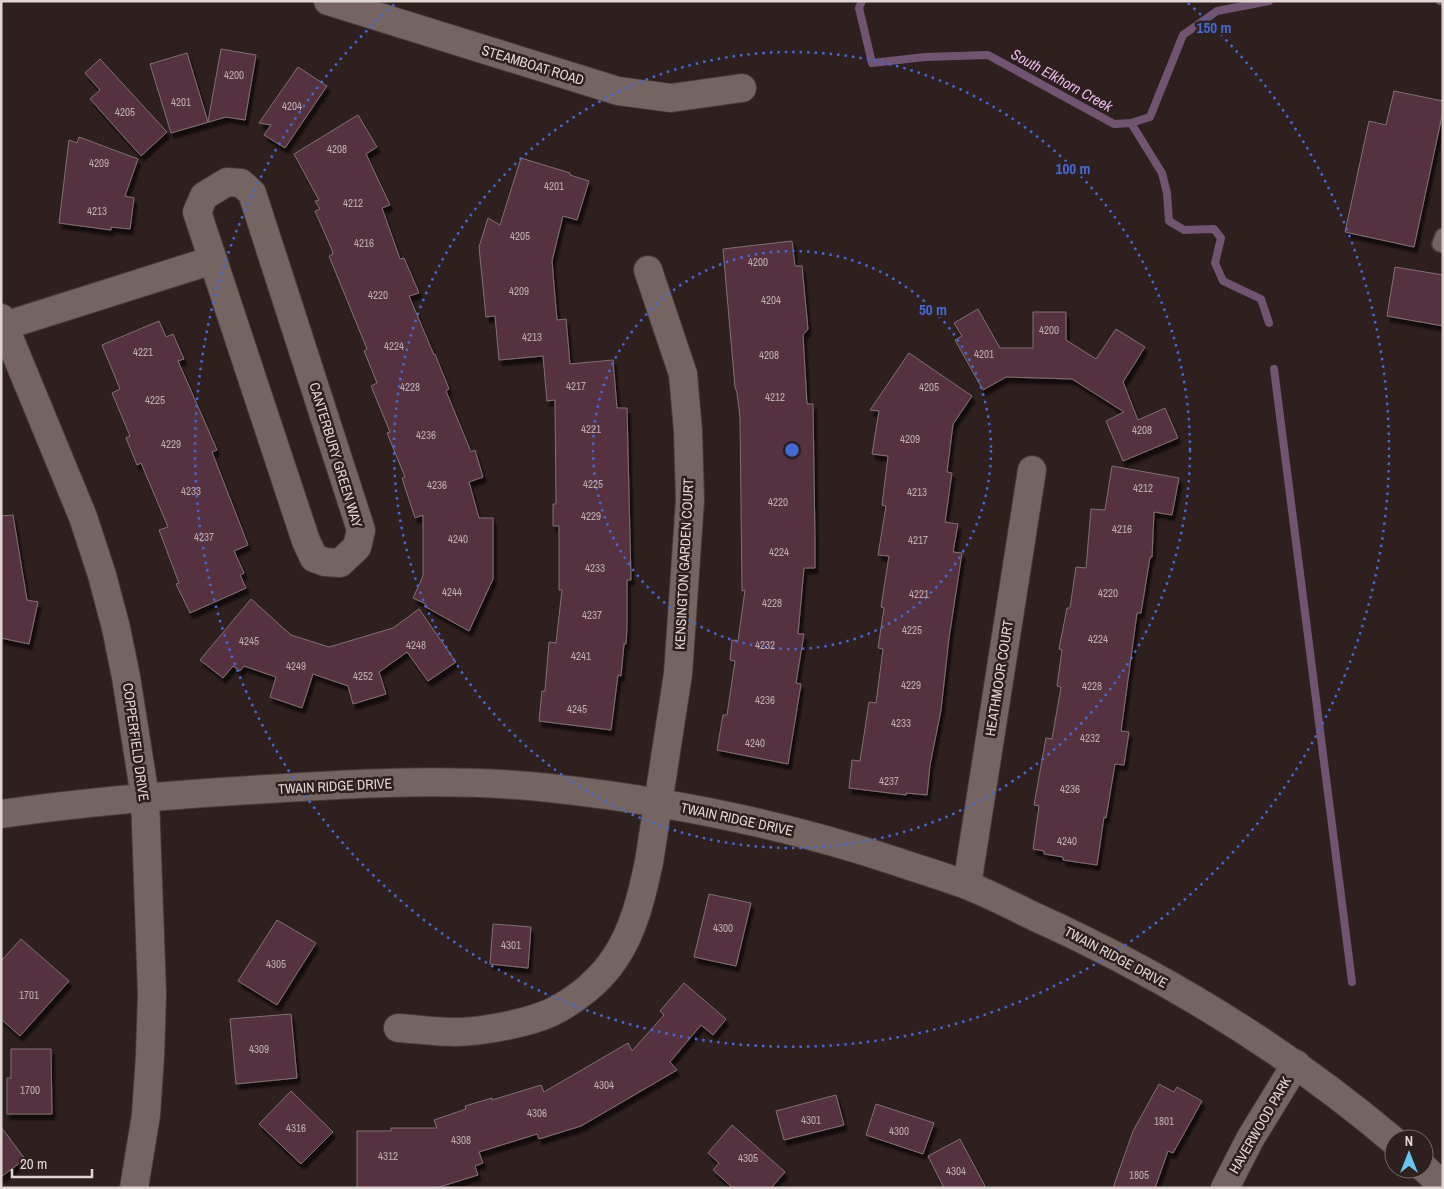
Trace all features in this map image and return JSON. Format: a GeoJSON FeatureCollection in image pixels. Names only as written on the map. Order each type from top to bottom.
{"type":"FeatureCollection","features":[{"type":"Feature","properties":{"kind":"street","name":"STEAMBOAT ROAD"},"geometry":{"type":"LineString","coordinates":[[328,1],[618,91],[671,98],[742,88]]}},
{"type":"Feature","properties":{"kind":"street","name":"CANTERBURY GREEN WAY"},"geometry":{"type":"LineString","coordinates":[[227,182],[241,183],[252,193],[361,530],[357,547],[340,563],[325,562],[314,558],[306,541],[213,260],[197,212],[204,196],[215,188],[227,182]]}},
{"type":"Feature","properties":{"kind":"street"},"geometry":{"type":"LineString","coordinates":[[2,324],[213,260]]}},
{"type":"Feature","properties":{"kind":"street","name":"KENSINGTON GARDEN COURT"},"geometry":{"type":"LineString","coordinates":[[398,1028],[456,1032],[495,1027],[551,1012],[590,988],[615,958],[632,926],[649,862],[678,674],[690,500],[688,432],[682,374],[648,270]]}},
{"type":"Feature","properties":{"kind":"street","name":"COPPERFIELD DRIVE"},"geometry":{"type":"LineString","coordinates":[[2,324],[83,517],[102,575],[126,677],[145,797],[152,994],[146,1115],[134,1188]]}},
{"type":"Feature","properties":{"kind":"street","name":"HEATHMOOR COURT"},"geometry":{"type":"LineString","coordinates":[[967,885],[1032,470]]}},
{"type":"Feature","properties":{"kind":"street","name":"TWAIN RIDGE DRIVE"},"geometry":{"type":"LineString","coordinates":[[1,814],[145,797],[335,784],[471,783],[548,788],[657,802],[738,817],[808,834],[967,885],[1082,938],[1146,971],[1211,1009],[1296,1064],[1384,1133]]}},
{"type":"Feature","properties":{"kind":"street","name":"HAVERWOOD PARK"},"geometry":{"type":"LineString","coordinates":[[1225,1188],[1250,1139],[1296,1064]]}},
{"type":"Feature","properties":{"kind":"lane"},"geometry":{"type":"LineString","coordinates":[[1443,236],[1440,244],[1443,245]]}},
{"type":"Feature","properties":{"kind":"building"},"geometry":{"type":"Polygon","coordinates":[[[221,49],[256,55],[245,120],[226,117],[171,133],[150,64],[187,53],[208,122],[221,49]]]}},
{"type":"Feature","properties":{"kind":"building"},"geometry":{"type":"Polygon","coordinates":[[[100,59],[167,132],[141,156],[90,99],[100,90],[85,73],[100,59]]]}},
{"type":"Feature","properties":{"kind":"building"},"geometry":{"type":"Polygon","coordinates":[[[298,67],[327,86],[285,148],[264,135],[271,125],[259,123],[298,67]]]}},
{"type":"Feature","properties":{"kind":"building"},"geometry":{"type":"Polygon","coordinates":[[[1394,91],[1443,101],[1443,111],[1414,247],[1345,232],[1369,121],[1386,125],[1394,91]]]}},
{"type":"Feature","properties":{"kind":"building"},"geometry":{"type":"Polygon","coordinates":[[[358,115],[377,147],[366,154],[390,205],[382,208],[400,259],[404,258],[419,293],[409,296],[449,389],[446,391],[471,452],[475,450],[483,477],[469,482],[479,518],[493,518],[493,579],[469,631],[413,598],[423,576],[423,515],[415,518],[402,478],[405,477],[387,433],[390,432],[371,386],[377,383],[364,351],[367,349],[329,256],[333,254],[332,250],[315,211],[320,209],[315,201],[319,200],[294,154],[358,115]]]}},
{"type":"Feature","properties":{"kind":"building"},"geometry":{"type":"Polygon","coordinates":[[[79,137],[138,159],[125,196],[134,198],[130,229],[111,227],[111,230],[59,223],[69,140],[77,143],[79,137]]]}},
{"type":"Feature","properties":{"kind":"building"},"geometry":{"type":"Polygon","coordinates":[[[521,158],[589,181],[577,220],[563,216],[552,261],[557,320],[566,319],[570,364],[613,360],[617,408],[627,408],[631,580],[627,580],[626,644],[624,644],[621,676],[618,675],[611,730],[539,721],[542,691],[545,691],[549,642],[556,643],[562,590],[559,590],[559,526],[553,526],[553,504],[556,504],[555,400],[547,401],[543,356],[499,360],[495,316],[486,317],[479,247],[488,218],[500,225],[521,158]]]}},
{"type":"Feature","properties":{"kind":"building"},"geometry":{"type":"Polygon","coordinates":[[[792,241],[795,266],[802,266],[808,329],[803,335],[807,404],[813,404],[815,568],[804,568],[798,634],[804,634],[796,683],[801,684],[788,764],[717,750],[723,715],[727,715],[735,661],[730,660],[732,640],[738,641],[745,590],[742,591],[740,417],[735,387],[723,249],[792,241]]]}},
{"type":"Feature","properties":{"kind":"building"},"geometry":{"type":"Polygon","coordinates":[[[1395,267],[1443,275],[1443,326],[1387,316],[1395,267]]]}},
{"type":"Feature","properties":{"kind":"building"},"geometry":{"type":"Polygon","coordinates":[[[978,309],[1000,348],[1033,348],[1033,312],[1066,312],[1066,340],[1096,359],[1116,329],[1145,347],[1123,382],[1138,420],[1165,408],[1178,438],[1123,461],[1106,421],[1124,412],[1072,379],[1006,377],[983,390],[955,340],[962,336],[954,323],[978,309]]]}},
{"type":"Feature","properties":{"kind":"building"},"geometry":{"type":"Polygon","coordinates":[[[159,321],[166,337],[173,334],[184,359],[178,361],[217,450],[212,452],[248,545],[234,551],[244,573],[240,575],[246,588],[190,613],[176,584],[179,583],[159,530],[168,527],[141,463],[137,465],[126,438],[130,436],[112,393],[120,389],[102,345],[159,321]]]}},
{"type":"Feature","properties":{"kind":"building"},"geometry":{"type":"Polygon","coordinates":[[[909,353],[972,396],[953,424],[947,472],[952,473],[945,522],[958,524],[953,552],[962,553],[949,638],[941,710],[930,765],[927,795],[906,793],[906,795],[849,788],[852,760],[860,761],[869,702],[876,703],[883,649],[878,648],[884,608],[881,607],[889,556],[878,555],[886,506],[882,505],[888,456],[872,454],[879,411],[870,410],[909,353]]]}},
{"type":"Feature","properties":{"kind":"building"},"geometry":{"type":"Polygon","coordinates":[[[1112,466],[1179,478],[1172,515],[1154,512],[1152,557],[1150,557],[1141,613],[1137,613],[1121,731],[1129,732],[1124,765],[1115,764],[1106,818],[1104,817],[1097,865],[1063,860],[1063,857],[1044,854],[1044,851],[1033,849],[1039,806],[1034,805],[1046,738],[1052,739],[1061,687],[1057,686],[1062,650],[1059,649],[1067,608],[1070,608],[1076,567],[1086,568],[1091,509],[1105,510],[1112,466]]]}},
{"type":"Feature","properties":{"kind":"building"},"geometry":{"type":"Polygon","coordinates":[[[13,515],[27,600],[38,602],[29,644],[1,638],[1,516],[13,515]]]}},
{"type":"Feature","properties":{"kind":"building"},"geometry":{"type":"Polygon","coordinates":[[[251,599],[291,635],[329,647],[393,628],[419,609],[456,662],[428,681],[407,652],[379,672],[386,694],[353,704],[348,686],[313,674],[302,708],[270,697],[276,677],[244,666],[240,671],[233,666],[223,678],[200,660],[251,599]]]}},
{"type":"Feature","properties":{"kind":"building"},"geometry":{"type":"Polygon","coordinates":[[[709,894],[751,903],[736,966],[694,957],[709,894]]]}},
{"type":"Feature","properties":{"kind":"building"},"geometry":{"type":"Polygon","coordinates":[[[277,920],[316,943],[277,1005],[238,981],[277,920]]]}},
{"type":"Feature","properties":{"kind":"building"},"geometry":{"type":"Polygon","coordinates":[[[493,924],[531,927],[528,968],[490,964],[493,924]]]}},
{"type":"Feature","properties":{"kind":"building"},"geometry":{"type":"Polygon","coordinates":[[[21,939],[69,981],[20,1036],[1,1019],[1,961],[21,939]]]}},
{"type":"Feature","properties":{"kind":"building"},"geometry":{"type":"Polygon","coordinates":[[[684,983],[726,1019],[713,1035],[701,1025],[670,1062],[677,1070],[581,1126],[539,1139],[537,1134],[479,1152],[483,1163],[475,1166],[478,1175],[436,1188],[357,1188],[357,1131],[391,1131],[391,1128],[437,1128],[434,1120],[466,1109],[465,1106],[541,1085],[544,1092],[628,1043],[632,1051],[664,1015],[660,1011],[684,983]]]}},
{"type":"Feature","properties":{"kind":"building"},"geometry":{"type":"Polygon","coordinates":[[[291,1014],[297,1078],[236,1084],[230,1019],[291,1014]]]}},
{"type":"Feature","properties":{"kind":"building"},"geometry":{"type":"Polygon","coordinates":[[[11,1049],[51,1049],[52,1114],[7,1114],[7,1078],[11,1078],[11,1049]]]}},
{"type":"Feature","properties":{"kind":"building"},"geometry":{"type":"Polygon","coordinates":[[[1159,1084],[1174,1092],[1177,1087],[1202,1101],[1173,1153],[1168,1151],[1155,1188],[1113,1188],[1133,1131],[1159,1084]]]}},
{"type":"Feature","properties":{"kind":"building"},"geometry":{"type":"Polygon","coordinates":[[[291,1091],[333,1132],[301,1164],[259,1124],[291,1091]]]}},
{"type":"Feature","properties":{"kind":"building"},"geometry":{"type":"Polygon","coordinates":[[[836,1095],[844,1125],[784,1140],[776,1111],[836,1095]]]}},
{"type":"Feature","properties":{"kind":"building"},"geometry":{"type":"Polygon","coordinates":[[[876,1104],[934,1123],[923,1154],[866,1135],[876,1104]]]}},
{"type":"Feature","properties":{"kind":"building"},"geometry":{"type":"Polygon","coordinates":[[[732,1125],[785,1172],[771,1188],[733,1188],[713,1170],[719,1163],[708,1153],[732,1125]]]}},
{"type":"Feature","properties":{"kind":"building"},"geometry":{"type":"Polygon","coordinates":[[[1,1127],[25,1159],[1,1177],[1,1127]]]}},
{"type":"Feature","properties":{"kind":"building"},"geometry":{"type":"Polygon","coordinates":[[[960,1139],[986,1188],[944,1188],[928,1156],[960,1139]]]}},
{"type":"Feature","properties":{"kind":"waterway","name":"South Elkhorn Creek"},"geometry":{"type":"LineString","coordinates":[[862,1],[859,8],[872,63],[925,57],[988,55],[1114,124],[1131,123],[1150,117],[1183,35],[1217,11],[1269,1]]}},
{"type":"Feature","properties":{"kind":"waterway"},"geometry":{"type":"LineString","coordinates":[[1131,123],[1162,173],[1167,193],[1169,221],[1184,230],[1214,229],[1221,238],[1215,263],[1223,281],[1261,299],[1269,323]]}},
{"type":"Feature","properties":{"kind":"waterway"},"geometry":{"type":"LineString","coordinates":[[1274,369],[1352,982]]}}]}
